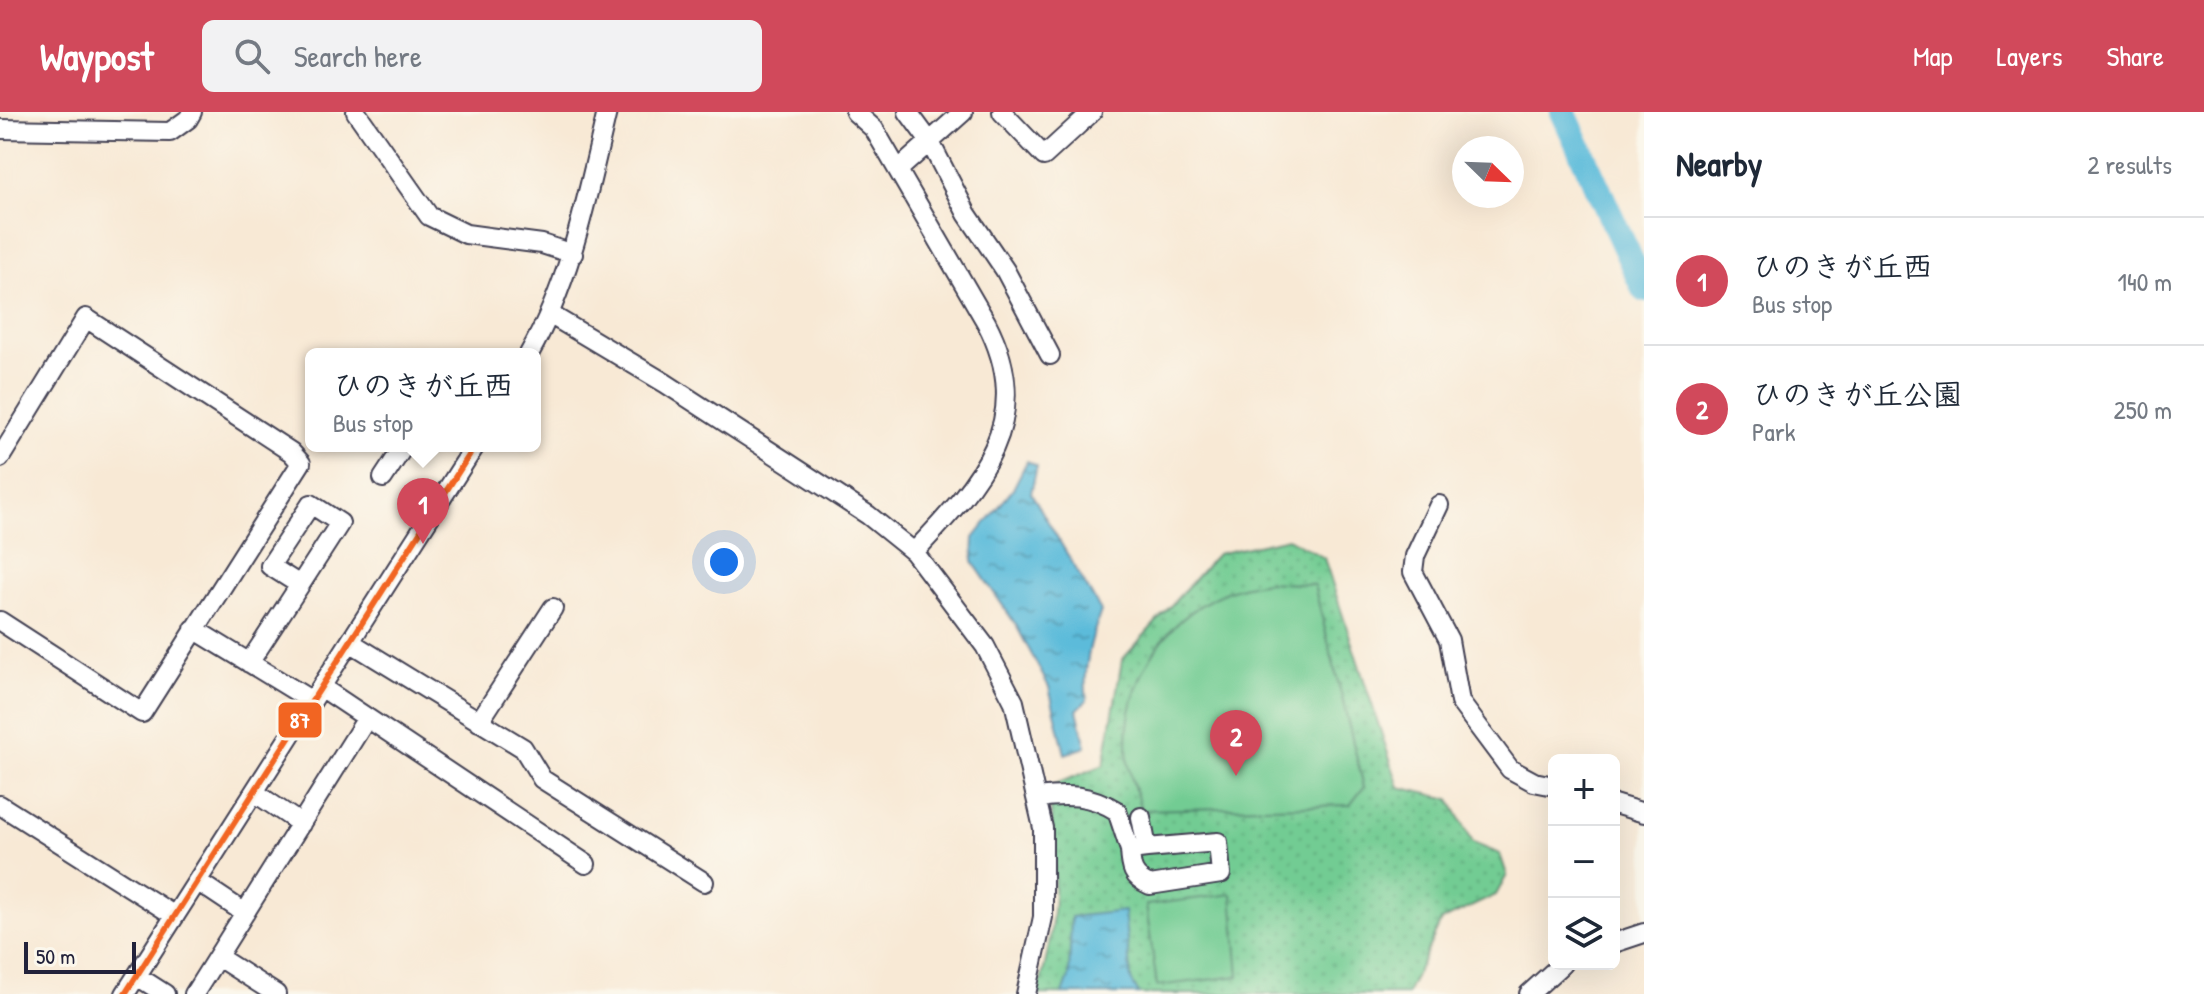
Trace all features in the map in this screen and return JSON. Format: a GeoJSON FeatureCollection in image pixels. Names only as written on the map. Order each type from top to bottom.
{"type":"FeatureCollection","features":[{"type":"Feature","properties":{"kind":"street"},"geometry":{"type":"LineString","coordinates":[[0,129],[170,132],[188,119],[192,112]]}},
{"type":"Feature","properties":{"kind":"street"},"geometry":{"type":"LineString","coordinates":[[356,112],[429,216],[466,234],[542,244],[573,254]]}},
{"type":"Feature","properties":{"kind":"street"},"geometry":{"type":"LineString","coordinates":[[532,348],[551,315],[573,254],[607,112]]}},
{"type":"Feature","properties":{"kind":"street"},"geometry":{"type":"LineString","coordinates":[[855,112],[874,129],[996,341],[1006,387],[1001,431],[983,474],[914,552]]}},
{"type":"Feature","properties":{"kind":"street"},"geometry":{"type":"LineString","coordinates":[[908,112],[930,142],[1050,355]]}},
{"type":"Feature","properties":{"kind":"street"},"geometry":{"type":"LineString","coordinates":[[898,170],[963,112]]}},
{"type":"Feature","properties":{"kind":"street"},"geometry":{"type":"LineString","coordinates":[[1002,112],[1044,156],[1092,112]]}},
{"type":"Feature","properties":{"kind":"street"},"geometry":{"type":"LineString","coordinates":[[551,315],[868,515],[914,552],[985,646],[1014,702],[1043,828],[1043,917],[1026,994]]}},
{"type":"Feature","properties":{"kind":"street"},"geometry":{"type":"LineString","coordinates":[[0,458],[86,318],[291,452],[301,463],[142,713],[0,621]]}},
{"type":"Feature","properties":{"kind":"street"},"geometry":{"type":"LineString","coordinates":[[383,478],[400,452]]}},
{"type":"Feature","properties":{"kind":"street"},"geometry":{"type":"LineString","coordinates":[[125,994],[471,452]]}},
{"type":"Feature","properties":{"kind":"street"},"geometry":{"type":"LineString","coordinates":[[1439,505],[1415,556],[1413,572],[1449,640],[1460,702],[1510,769],[1534,782],[1548,785]]}},
{"type":"Feature","properties":{"kind":"street"},"geometry":{"type":"LineString","coordinates":[[249,663],[300,585]]}},
{"type":"Feature","properties":{"kind":"street"},"geometry":{"type":"LineString","coordinates":[[479,722],[553,608]]}},
{"type":"Feature","properties":{"kind":"street"},"geometry":{"type":"LineString","coordinates":[[194,629],[249,663],[367,718],[586,864]]}},
{"type":"Feature","properties":{"kind":"street"},"geometry":{"type":"LineString","coordinates":[[350,642],[523,748],[542,779],[704,882]]}},
{"type":"Feature","properties":{"kind":"street"},"geometry":{"type":"LineString","coordinates":[[204,991],[218,957],[367,718]]}},
{"type":"Feature","properties":{"kind":"street"},"geometry":{"type":"LineString","coordinates":[[254,792],[301,824]]}},
{"type":"Feature","properties":{"kind":"street"},"geometry":{"type":"LineString","coordinates":[[1036,798],[1072,793],[1098,800],[1117,811],[1138,849],[1141,817]]}},
{"type":"Feature","properties":{"kind":"street"},"geometry":{"type":"LineString","coordinates":[[0,805],[175,916]]}},
{"type":"Feature","properties":{"kind":"street"},"geometry":{"type":"LineString","coordinates":[[1620,806],[1644,813]]}},
{"type":"Feature","properties":{"kind":"street"},"geometry":{"type":"LineString","coordinates":[[197,881],[245,913]]}},
{"type":"Feature","properties":{"kind":"street"},"geometry":{"type":"LineString","coordinates":[[1620,941],[1644,933]]}},
{"type":"Feature","properties":{"kind":"street"},"geometry":{"type":"LineString","coordinates":[[218,957],[276,994]]}},
{"type":"Feature","properties":{"kind":"street"},"geometry":{"type":"LineString","coordinates":[[1529,994],[1555,970]]}},
{"type":"Feature","properties":{"kind":"street"},"geometry":{"type":"LineString","coordinates":[[137,976],[165,994]]}},
{"type":"Feature","properties":{"kind":"green space"},"geometry":{"type":"Polygon","coordinates":[[[1288,538],[1324,558],[1399,787],[1450,799],[1473,843],[1500,854],[1507,875],[1496,895],[1441,921],[1407,994],[1037,994],[1053,917],[1053,839],[1048,787],[1104,765],[1122,660],[1217,554],[1288,538]]]}},
{"type":"Feature","properties":{"kind":"green space"},"geometry":{"type":"Polygon","coordinates":[[[1266,582],[1314,585],[1364,787],[1350,805],[1141,810],[1129,768],[1127,736],[1138,685],[1149,661],[1180,621],[1201,605],[1229,591],[1266,582]]]}},
{"type":"Feature","properties":{"kind":"green space"},"geometry":{"type":"Polygon","coordinates":[[[1232,894],[1239,976],[1157,986],[1146,905],[1232,894]]]}},
{"type":"Feature","properties":{"kind":"water"},"geometry":{"type":"Polygon","coordinates":[[[1027,461],[1037,466],[1031,493],[1101,611],[1087,666],[1087,700],[1077,710],[1086,747],[1065,754],[1049,687],[1016,625],[973,562],[974,538],[1013,489],[1027,461]]]}},
{"type":"Feature","properties":{"kind":"water"},"geometry":{"type":"Polygon","coordinates":[[[1124,911],[1131,980],[1139,994],[1063,994],[1069,977],[1071,917],[1124,911]]]}},
{"type":"Feature","properties":{"kind":"waterway"},"geometry":{"type":"LineString","coordinates":[[1563,112],[1644,289]]}},
{"type":"Feature","properties":{"kind":"transit line","name":"87"},"geometry":{"type":"LineString","coordinates":[[125,994],[471,452]]}},
{"type":"Feature","properties":{"kind":"place","name":"ひのきが丘西"},"geometry":{"type":"Point","coordinates":[423,544]}},
{"type":"Feature","properties":{"kind":"place","name":"ひのきが丘公園"},"geometry":{"type":"Point","coordinates":[1236,776]}}]}
